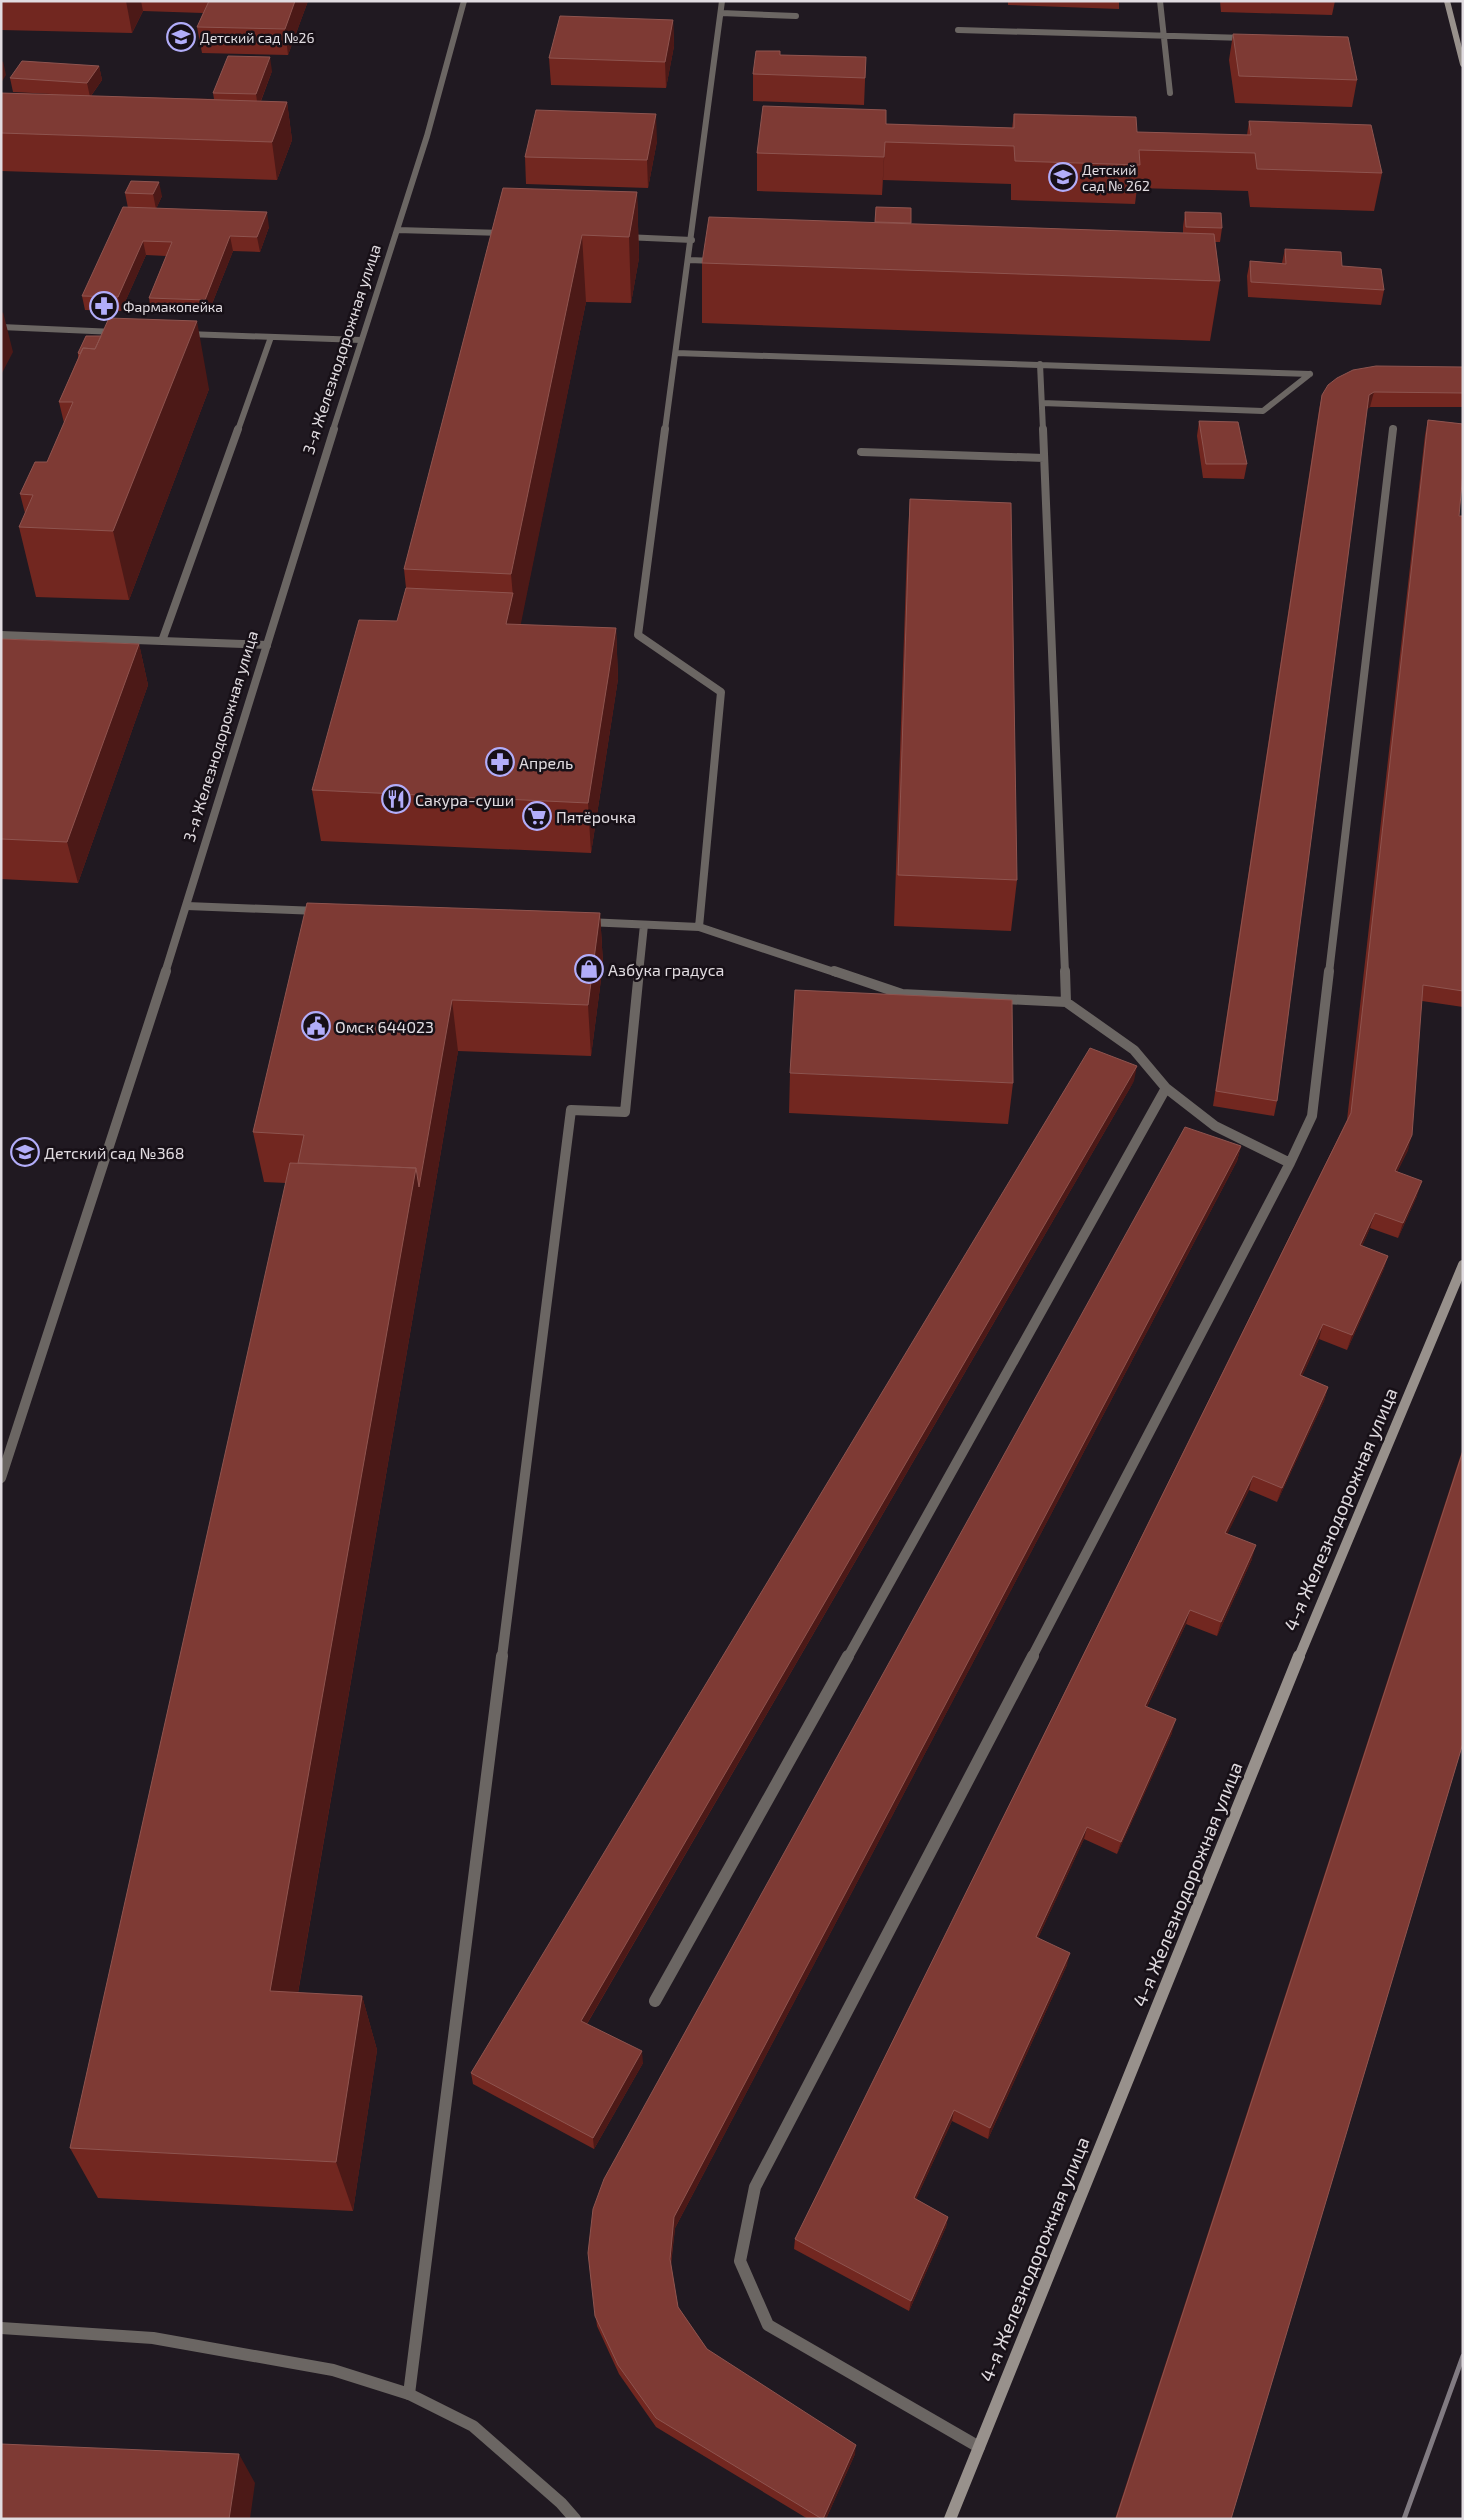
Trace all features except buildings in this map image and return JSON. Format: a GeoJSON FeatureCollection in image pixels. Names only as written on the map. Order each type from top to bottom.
{"type":"FeatureCollection","features":[{"type":"Feature","properties":{"kind":"main road"},"geometry":{"type":"LineString","coordinates":[[1447,1],[1463,64]]}},
{"type":"Feature","properties":{"kind":"main road","name":"4-я Железнодорожная улица"},"geometry":{"type":"LineString","coordinates":[[950,2519],[1330,1580],[1463,1265]]}},
{"type":"Feature","properties":{"kind":"street","name":"3-я Железнодорожная улица"},"geometry":{"type":"LineString","coordinates":[[1,1478],[187,906],[361,340],[427,136],[464,1]]}},
{"type":"Feature","properties":{"kind":"street"},"geometry":{"type":"LineString","coordinates":[[699,927],[721,692],[638,635],[692,240],[722,1]]}},
{"type":"Feature","properties":{"kind":"street"},"geometry":{"type":"LineString","coordinates":[[1160,1],[1170,93]]}},
{"type":"Feature","properties":{"kind":"street"},"geometry":{"type":"LineString","coordinates":[[721,14],[796,16]]}},
{"type":"Feature","properties":{"kind":"street"},"geometry":{"type":"LineString","coordinates":[[958,30],[1251,39]]}},
{"type":"Feature","properties":{"kind":"street"},"geometry":{"type":"LineString","coordinates":[[397,230],[515,234]]}},
{"type":"Feature","properties":{"kind":"street"},"geometry":{"type":"LineString","coordinates":[[613,237],[692,240]]}},
{"type":"Feature","properties":{"kind":"street"},"geometry":{"type":"LineString","coordinates":[[689,260],[719,261]]}},
{"type":"Feature","properties":{"kind":"street"},"geometry":{"type":"LineString","coordinates":[[1,327],[127,332]]}},
{"type":"Feature","properties":{"kind":"street"},"geometry":{"type":"LineString","coordinates":[[175,334],[361,340]]}},
{"type":"Feature","properties":{"kind":"street"},"geometry":{"type":"LineString","coordinates":[[162,641],[271,337]]}},
{"type":"Feature","properties":{"kind":"street"},"geometry":{"type":"LineString","coordinates":[[676,353],[1310,374],[1263,411],[1042,403]]}},
{"type":"Feature","properties":{"kind":"street"},"geometry":{"type":"LineString","coordinates":[[1040,364],[1066,1002]]}},
{"type":"Feature","properties":{"kind":"street"},"geometry":{"type":"LineString","coordinates":[[979,2447],[768,2326],[740,2261],[755,2187],[1290,1163],[1312,1116],[1393,429]]}},
{"type":"Feature","properties":{"kind":"street"},"geometry":{"type":"LineString","coordinates":[[861,452],[1044,458]]}},
{"type":"Feature","properties":{"kind":"street"},"geometry":{"type":"LineString","coordinates":[[1,635],[267,644]]}},
{"type":"Feature","properties":{"kind":"street"},"geometry":{"type":"LineString","coordinates":[[187,906],[326,912]]}},
{"type":"Feature","properties":{"kind":"street"},"geometry":{"type":"LineString","coordinates":[[574,922],[699,927],[902,994],[1066,1002],[1134,1050],[1166,1088],[1215,1126],[1290,1163]]}},
{"type":"Feature","properties":{"kind":"street"},"geometry":{"type":"LineString","coordinates":[[409,2394],[570,1110],[625,1112],[644,925]]}},
{"type":"Feature","properties":{"kind":"street"},"geometry":{"type":"LineString","coordinates":[[655,2001],[1166,1088]]}},
{"type":"Feature","properties":{"kind":"street"},"geometry":{"type":"LineString","coordinates":[[1,2328],[153,2338],[333,2370],[409,2394],[473,2426],[561,2503],[575,2519]]}},
{"type":"Feature","properties":{"kind":"railway"},"geometry":{"type":"LineString","coordinates":[[1404,2519],[1463,2356]]}},
{"type":"Feature","properties":{"kind":"place","name":"Детский сад №26"},"geometry":{"type":"Point","coordinates":[181,37]}},
{"type":"Feature","properties":{"kind":"place","name":"Детский сад № 262"},"geometry":{"type":"Point","coordinates":[1063,177]}},
{"type":"Feature","properties":{"kind":"place","name":"Фармакопейка"},"geometry":{"type":"Point","coordinates":[104,306]}},
{"type":"Feature","properties":{"kind":"place","name":"Апрель"},"geometry":{"type":"Point","coordinates":[500,762]}},
{"type":"Feature","properties":{"kind":"place","name":"Сакура-суши"},"geometry":{"type":"Point","coordinates":[396,799]}},
{"type":"Feature","properties":{"kind":"place","name":"Пятёрочка"},"geometry":{"type":"Point","coordinates":[537,816]}},
{"type":"Feature","properties":{"kind":"place","name":"Азбука градуса"},"geometry":{"type":"Point","coordinates":[589,969]}},
{"type":"Feature","properties":{"kind":"place","name":"Омск 644023"},"geometry":{"type":"Point","coordinates":[316,1026]}},
{"type":"Feature","properties":{"kind":"place","name":"Детский сад №368"},"geometry":{"type":"Point","coordinates":[25,1152]}}]}
